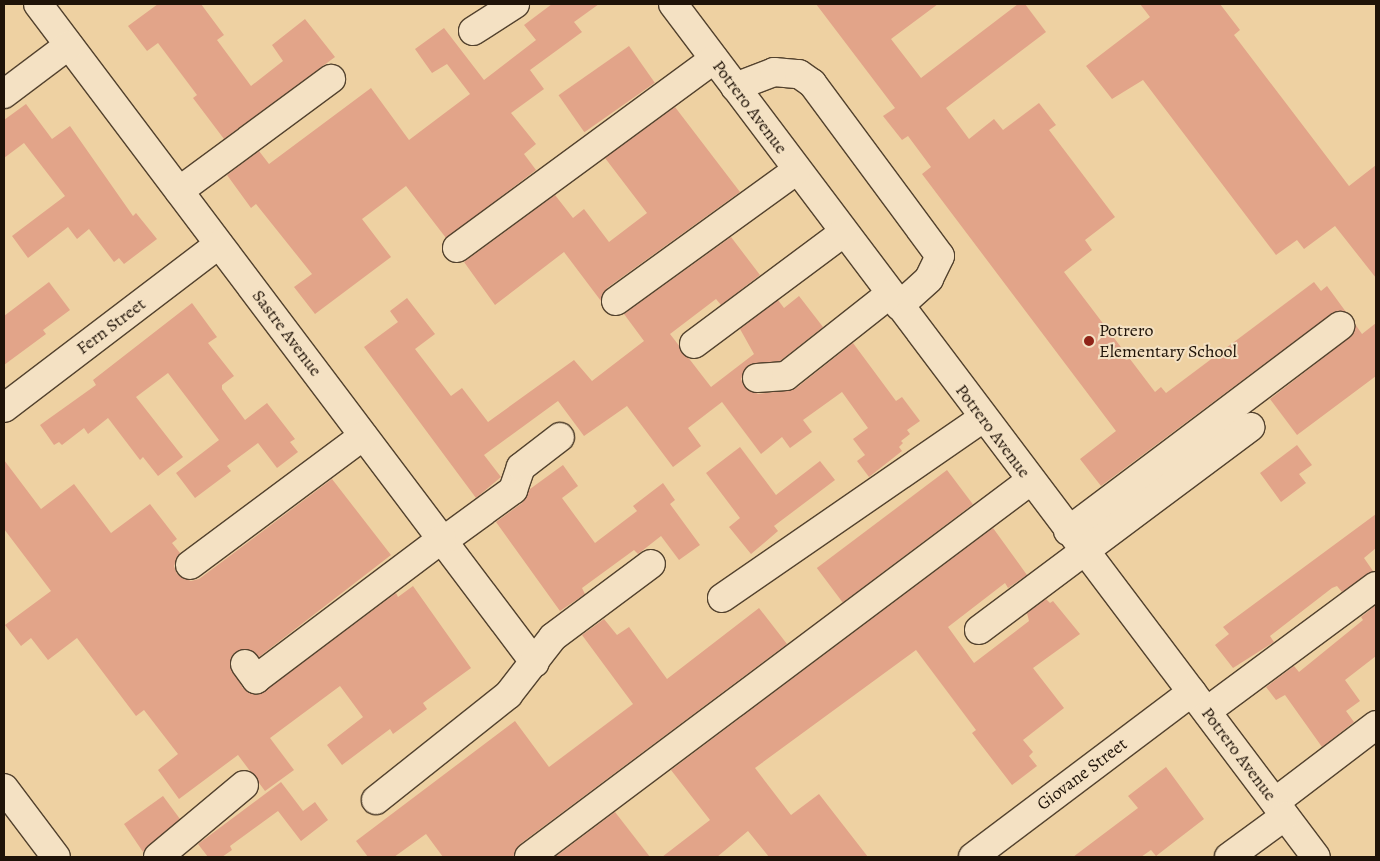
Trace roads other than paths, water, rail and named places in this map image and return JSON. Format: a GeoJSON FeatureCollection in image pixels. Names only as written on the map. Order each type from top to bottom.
{"type":"FeatureCollection","features":[{"type":"Feature","properties":{"kind":"street","name":"Sastre Avenue"},"geometry":{"type":"LineString","coordinates":[[38,4],[535,663]]}},
{"type":"Feature","properties":{"kind":"street"},"geometry":{"type":"LineString","coordinates":[[473,31],[515,4]]}},
{"type":"Feature","properties":{"kind":"street","name":"Potrero Avenue"},"geometry":{"type":"LineString","coordinates":[[673,4],[1075,541],[1199,701],[1316,857]]}},
{"type":"Feature","properties":{"kind":"street"},"geometry":{"type":"LineString","coordinates":[[4,94],[69,45]]}},
{"type":"Feature","properties":{"kind":"street"},"geometry":{"type":"LineString","coordinates":[[457,248],[714,59]]}},
{"type":"Feature","properties":{"kind":"street"},"geometry":{"type":"LineString","coordinates":[[735,87],[774,72],[799,74],[812,83],[940,256],[929,279],[894,300],[786,376],[757,378]]}},
{"type":"Feature","properties":{"kind":"street"},"geometry":{"type":"LineString","coordinates":[[179,191],[331,80]]}},
{"type":"Feature","properties":{"kind":"street"},"geometry":{"type":"LineString","coordinates":[[616,301],[797,170]]}},
{"type":"Feature","properties":{"kind":"street"},"geometry":{"type":"LineString","coordinates":[[694,344],[844,232]]}},
{"type":"Feature","properties":{"kind":"street","name":"Fern Street"},"geometry":{"type":"LineString","coordinates":[[4,407],[219,244]]}},
{"type":"Feature","properties":{"kind":"street"},"geometry":{"type":"LineString","coordinates":[[979,630],[1075,541],[1340,326]]}},
{"type":"Feature","properties":{"kind":"street"},"geometry":{"type":"LineString","coordinates":[[722,598],[983,418]]}},
{"type":"Feature","properties":{"kind":"street"},"geometry":{"type":"LineString","coordinates":[[1075,541],[1250,427]]}},
{"type":"Feature","properties":{"kind":"street"},"geometry":{"type":"LineString","coordinates":[[190,565],[363,436]]}},
{"type":"Feature","properties":{"kind":"street"},"geometry":{"type":"LineString","coordinates":[[244,664],[256,679],[442,540],[513,490],[521,467],[560,437]]}},
{"type":"Feature","properties":{"kind":"street"},"geometry":{"type":"LineString","coordinates":[[529,857],[1030,481]]}},
{"type":"Feature","properties":{"kind":"street"},"geometry":{"type":"LineString","coordinates":[[376,800],[508,696],[553,637],[652,564]]}},
{"type":"Feature","properties":{"kind":"street","name":"Giovane Street"},"geometry":{"type":"LineString","coordinates":[[973,857],[1199,701],[1376,586]]}},
{"type":"Feature","properties":{"kind":"street"},"geometry":{"type":"LineString","coordinates":[[1229,857],[1280,809],[1376,725]]}},
{"type":"Feature","properties":{"kind":"street"},"geometry":{"type":"LineString","coordinates":[[158,857],[244,785]]}},
{"type":"Feature","properties":{"kind":"street"},"geometry":{"type":"LineString","coordinates":[[4,788],[56,857]]}},
{"type":"Feature","properties":{"kind":"place","name":"Potrero Elementary School"},"geometry":{"type":"Point","coordinates":[1089,341]}}]}
